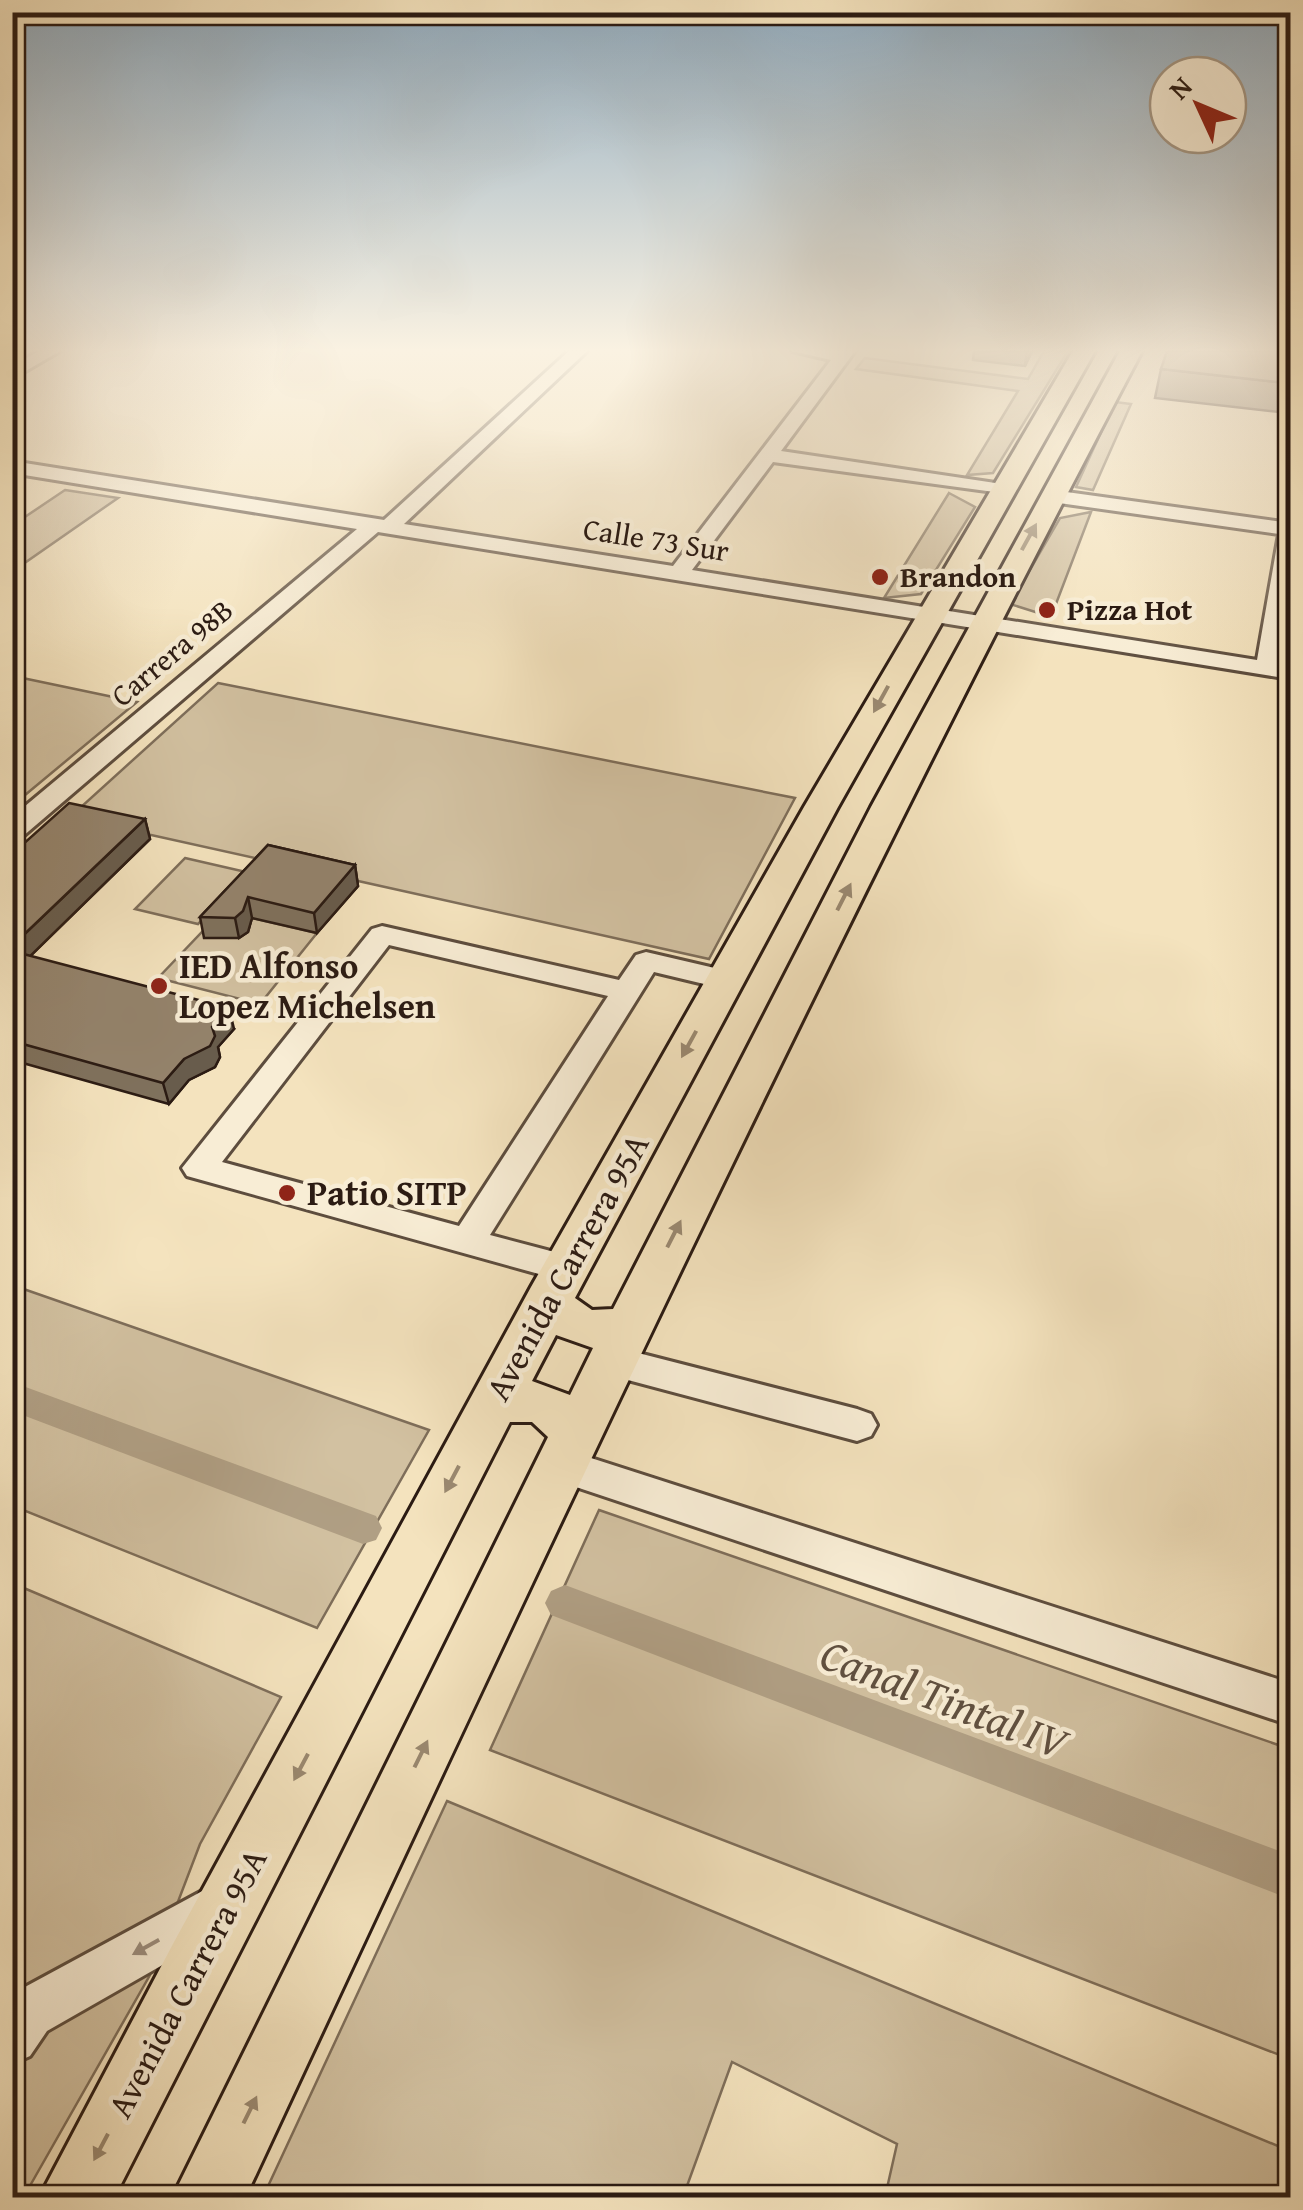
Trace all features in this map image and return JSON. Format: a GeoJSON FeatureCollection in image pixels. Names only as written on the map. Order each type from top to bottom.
{"type":"FeatureCollection","features":[{"type":"Feature","properties":{"kind":"main road","name":"Avenida Carrera 95A"},"geometry":{"type":"LineString","coordinates":[[75,2198],[556,1284],[928,614],[1023,454]]}},
{"type":"Feature","properties":{"kind":"main road"},"geometry":{"type":"LineString","coordinates":[[208,2198],[621,1341],[982,622],[1075,454]]}},
{"type":"Feature","properties":{"kind":"main road"},"geometry":{"type":"LineString","coordinates":[[556,1284],[568,1322],[587,1330],[611,1329],[621,1341]]}},
{"type":"Feature","properties":{"kind":"main road"},"geometry":{"type":"LineString","coordinates":[[491,1406],[510,1400],[535,1400],[567,1420],[567,1450]]}},
{"type":"Feature","properties":{"kind":"street","name":"Carrera 98B"},"geometry":{"type":"LineString","coordinates":[[12,831],[464,454]]}},
{"type":"Feature","properties":{"kind":"street"},"geometry":{"type":"LineString","coordinates":[[678,574],[768,455],[1002,490]]}},
{"type":"Feature","properties":{"kind":"street","name":"Calle 73 Sur"},"geometry":{"type":"LineString","coordinates":[[12,466],[1278,670]]}},
{"type":"Feature","properties":{"kind":"street"},"geometry":{"type":"LineString","coordinates":[[1052,496],[1290,531],[1278,670]]}},
{"type":"Feature","properties":{"kind":"street"},"geometry":{"type":"LineString","coordinates":[[556,1284],[468,1241],[198,1168],[382,935],[627,990]]}},
{"type":"Feature","properties":{"kind":"street"},"geometry":{"type":"LineString","coordinates":[[468,1241],[646,961],[725,980]]}},
{"type":"Feature","properties":{"kind":"street"},"geometry":{"type":"LineString","coordinates":[[621,1341],[857,1425]]}},
{"type":"Feature","properties":{"kind":"street"},"geometry":{"type":"LineString","coordinates":[[567,1450],[1290,1704]]}},
{"type":"Feature","properties":{"kind":"street"},"geometry":{"type":"LineString","coordinates":[[12,2038],[29,2012],[231,1899]]}},
{"type":"Feature","properties":{"kind":"shaded area"},"geometry":{"type":"Polygon","coordinates":[[[980,454],[1005,454],[993,473],[967,475],[980,454]]]}},
{"type":"Feature","properties":{"kind":"shaded area"},"geometry":{"type":"Polygon","coordinates":[[[1091,454],[1109,454],[1093,490],[1076,487],[1091,454]]]}},
{"type":"Feature","properties":{"kind":"shaded area"},"geometry":{"type":"Polygon","coordinates":[[[65,490],[118,498],[13,571],[13,525],[65,490]]]}},
{"type":"Feature","properties":{"kind":"shaded area"},"geometry":{"type":"Polygon","coordinates":[[[949,493],[975,507],[921,594],[884,598],[949,493]]]}},
{"type":"Feature","properties":{"kind":"shaded area"},"geometry":{"type":"Polygon","coordinates":[[[1091,512],[1051,617],[1010,604],[1060,518],[1091,512]]]}},
{"type":"Feature","properties":{"kind":"shaded area"},"geometry":{"type":"Polygon","coordinates":[[[13,676],[137,702],[13,805],[12,804],[13,676]]]}},
{"type":"Feature","properties":{"kind":"shaded area"},"geometry":{"type":"Polygon","coordinates":[[[218,683],[795,798],[709,959],[70,817],[218,683]]]}},
{"type":"Feature","properties":{"kind":"shaded area"},"geometry":{"type":"Polygon","coordinates":[[[185,858],[246,872],[198,924],[135,909],[185,858]]]}},
{"type":"Feature","properties":{"kind":"shaded area"},"geometry":{"type":"Polygon","coordinates":[[[222,911],[317,933],[260,1004],[158,978],[222,911]]]}},
{"type":"Feature","properties":{"kind":"shaded area"},"geometry":{"type":"Polygon","coordinates":[[[12,1285],[429,1430],[317,1628],[13,1506],[12,1285]]]}},
{"type":"Feature","properties":{"kind":"shaded area"},"geometry":{"type":"Polygon","coordinates":[[[599,1510],[1290,1749],[1290,2059],[490,1750],[599,1510]]]}},
{"type":"Feature","properties":{"kind":"shaded area"},"geometry":{"type":"Polygon","coordinates":[[[12,1583],[281,1697],[200,1844],[150,1975],[23,2198],[12,2197],[12,1583]]]}},
{"type":"Feature","properties":{"kind":"shaded area"},"geometry":{"type":"Polygon","coordinates":[[[447,1801],[1290,2151],[1290,2197],[885,2197],[897,2144],[732,2062],[683,2197],[263,2197],[447,1801]]]}},
{"type":"Feature","properties":{"kind":"building"},"geometry":{"type":"Polygon","coordinates":[[[69,803],[145,819],[12,946],[12,914],[23,904],[12,902],[12,854],[69,803]]]}},
{"type":"Feature","properties":{"kind":"building"},"geometry":{"type":"Polygon","coordinates":[[[268,845],[355,865],[314,913],[248,897],[243,911],[235,918],[200,917],[268,845]]]}},
{"type":"Feature","properties":{"kind":"building"},"geometry":{"type":"Polygon","coordinates":[[[12,951],[229,1008],[212,1027],[215,1036],[210,1046],[184,1059],[163,1083],[12,1041],[12,951]]]}},
{"type":"Feature","properties":{"kind":"waterway","name":"Canal Tintal IV"},"geometry":{"type":"LineString","coordinates":[[12,1396],[363,1528]]}},
{"type":"Feature","properties":{"kind":"waterway","name":"Canal Tintal IV"},"geometry":{"type":"LineString","coordinates":[[565,1603],[1290,1877]]}},
{"type":"Feature","properties":{"kind":"place","name":"Brandon"},"geometry":{"type":"Point","coordinates":[880,577]}},
{"type":"Feature","properties":{"kind":"place","name":"Pizza Hot"},"geometry":{"type":"Point","coordinates":[1047,610]}},
{"type":"Feature","properties":{"kind":"place","name":"IED Alfonso Lopez Michelsen"},"geometry":{"type":"Point","coordinates":[159,986]}},
{"type":"Feature","properties":{"kind":"place","name":"Patio SITP"},"geometry":{"type":"Point","coordinates":[287,1193]}}]}
